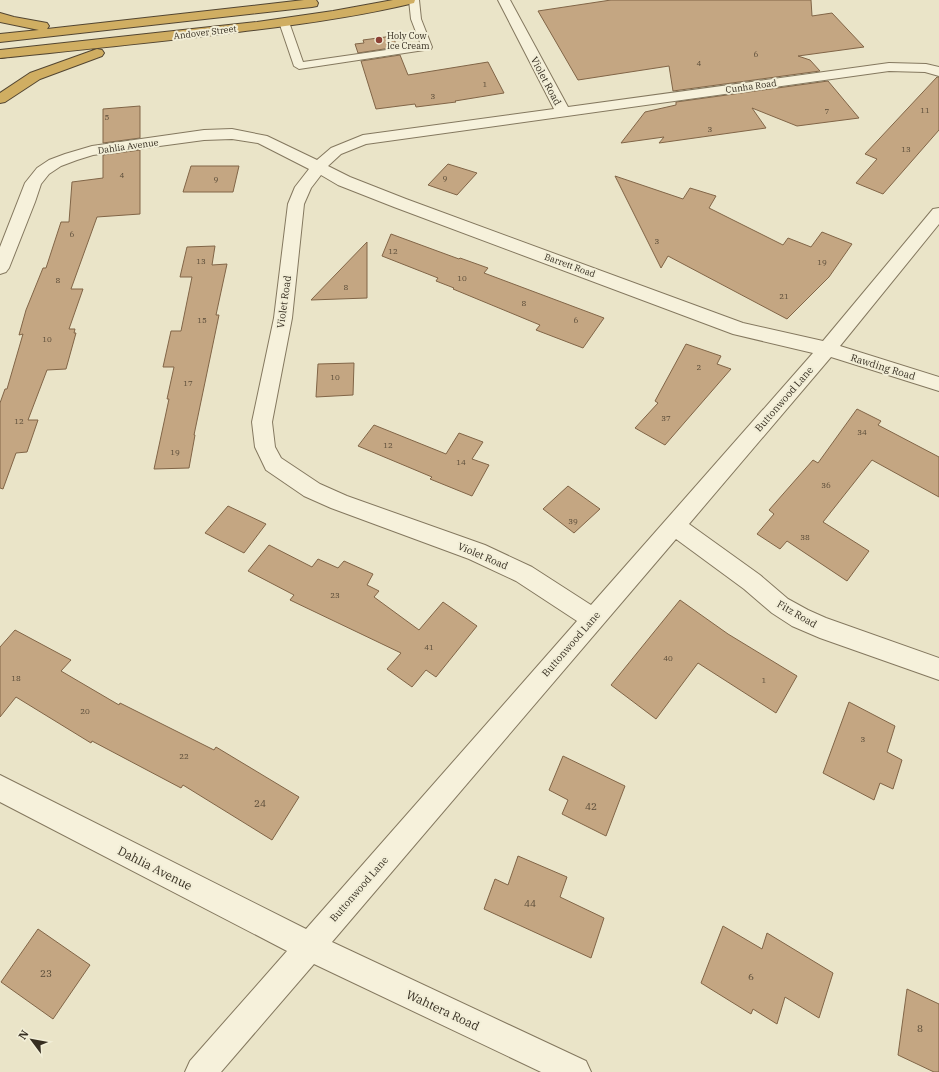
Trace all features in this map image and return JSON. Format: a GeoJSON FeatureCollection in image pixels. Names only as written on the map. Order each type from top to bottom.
{"type":"FeatureCollection","features":[{"type":"Feature","properties":{"kind":"highway","name":"Andover Street"},"geometry":{"type":"LineString","coordinates":[[0,54],[178,36],[363,11],[409,0]]}},
{"type":"Feature","properties":{"kind":"highway","name":"Andover Street"},"geometry":{"type":"LineString","coordinates":[[0,38],[325,2]]}},
{"type":"Feature","properties":{"kind":"highway"},"geometry":{"type":"LineString","coordinates":[[0,17],[35,26],[99,28]]}},
{"type":"Feature","properties":{"kind":"highway"},"geometry":{"type":"LineString","coordinates":[[0,99],[35,76],[69,63],[123,47],[178,36]]}},
{"type":"Feature","properties":{"kind":"street","name":"Violet Road"},"geometry":{"type":"LineString","coordinates":[[504,0],[563,112],[363,140],[336,151],[318,167],[303,187],[296,204],[282,318],[262,422],[265,446],[273,464],[289,476],[339,502],[477,552],[524,574],[593,619]]}},
{"type":"Feature","properties":{"kind":"street","name":"Cunha Road"},"geometry":{"type":"LineString","coordinates":[[563,112],[889,68],[926,68],[939,72]]}},
{"type":"Feature","properties":{"kind":"street","name":"Dahlia Avenue"},"geometry":{"type":"LineString","coordinates":[[0,268],[27,202],[33,183],[42,171],[55,163],[71,157],[92,151],[197,136],[232,134],[262,139],[318,167]]}},
{"type":"Feature","properties":{"kind":"street","name":"Barrett Road"},"geometry":{"type":"LineString","coordinates":[[318,167],[344,181],[400,204],[740,329],[827,349]]}},
{"type":"Feature","properties":{"kind":"street","name":"Buttonwood Lane"},"geometry":{"type":"LineString","coordinates":[[201,1072],[827,349],[939,213]]}},
{"type":"Feature","properties":{"kind":"street","name":"Rawding Road"},"geometry":{"type":"LineString","coordinates":[[827,349],[939,384]]}},
{"type":"Feature","properties":{"kind":"street","name":"Fitz Road"},"geometry":{"type":"LineString","coordinates":[[674,525],[752,582],[780,606],[800,618],[820,627],[939,670]]}},
{"type":"Feature","properties":{"kind":"street","name":"Dahlia Avenue"},"geometry":{"type":"LineString","coordinates":[[0,788],[310,947]]}},
{"type":"Feature","properties":{"kind":"street","name":"Wahtera Road"},"geometry":{"type":"LineString","coordinates":[[310,947],[575,1072]]}},
{"type":"Feature","properties":{"kind":"lane"},"geometry":{"type":"LineString","coordinates":[[284,22],[299,66],[426,47],[416,19],[414,0]]}},
{"type":"Feature","properties":{"kind":"building"},"geometry":{"type":"Polygon","coordinates":[[[611,0],[811,0],[812,16],[832,13],[864,47],[798,56],[810,60],[820,71],[673,91],[669,66],[578,80],[538,11],[611,0]]]}},
{"type":"Feature","properties":{"kind":"building","name":"Holy Cow Ice Cream"},"geometry":{"type":"Polygon","coordinates":[[[393,36],[397,47],[358,53],[355,44],[364,43],[363,40],[393,36]]]}},
{"type":"Feature","properties":{"kind":"building"},"geometry":{"type":"Polygon","coordinates":[[[400,55],[408,75],[488,62],[504,93],[455,101],[456,102],[416,107],[415,104],[376,109],[361,61],[400,55]]]}},
{"type":"Feature","properties":{"kind":"building"},"geometry":{"type":"Polygon","coordinates":[[[937,77],[939,77],[939,130],[883,194],[856,183],[877,159],[865,154],[937,77]]]}},
{"type":"Feature","properties":{"kind":"building"},"geometry":{"type":"Polygon","coordinates":[[[828,81],[859,118],[797,126],[752,108],[766,128],[659,143],[664,137],[621,143],[645,112],[676,105],[676,102],[828,81]]]}},
{"type":"Feature","properties":{"kind":"building"},"geometry":{"type":"Polygon","coordinates":[[[140,106],[140,138],[103,143],[103,109],[140,106]]]}},
{"type":"Feature","properties":{"kind":"building"},"geometry":{"type":"Polygon","coordinates":[[[140,150],[140,214],[97,217],[71,289],[83,289],[69,329],[75,329],[74,333],[76,333],[66,369],[47,370],[28,420],[38,420],[27,452],[16,453],[3,489],[0,488],[0,403],[5,389],[7,389],[23,334],[19,335],[26,310],[43,268],[46,268],[61,222],[69,222],[72,182],[103,178],[103,155],[140,150]]]}},
{"type":"Feature","properties":{"kind":"building"},"geometry":{"type":"Polygon","coordinates":[[[448,164],[477,173],[457,195],[428,185],[448,164]]]}},
{"type":"Feature","properties":{"kind":"building"},"geometry":{"type":"Polygon","coordinates":[[[191,166],[239,166],[233,192],[183,192],[191,166]]]}},
{"type":"Feature","properties":{"kind":"building"},"geometry":{"type":"Polygon","coordinates":[[[615,176],[683,199],[690,188],[716,196],[709,208],[783,245],[788,238],[811,247],[822,232],[852,244],[829,277],[787,319],[668,256],[661,268],[615,176]]]}},
{"type":"Feature","properties":{"kind":"building"},"geometry":{"type":"Polygon","coordinates":[[[391,234],[488,268],[484,273],[604,318],[583,348],[536,330],[540,325],[453,289],[454,288],[436,281],[438,278],[382,256],[391,234]]]}},
{"type":"Feature","properties":{"kind":"building"},"geometry":{"type":"Polygon","coordinates":[[[367,242],[367,298],[311,300],[367,242]]]}},
{"type":"Feature","properties":{"kind":"building"},"geometry":{"type":"Polygon","coordinates":[[[215,246],[212,265],[227,264],[216,315],[219,315],[194,435],[189,468],[154,469],[169,399],[167,399],[174,367],[163,367],[171,331],[181,331],[192,277],[180,277],[187,247],[215,246]]]}},
{"type":"Feature","properties":{"kind":"building"},"geometry":{"type":"Polygon","coordinates":[[[686,344],[721,356],[717,364],[731,369],[665,445],[635,428],[658,403],[655,401],[686,344]]]}},
{"type":"Feature","properties":{"kind":"building"},"geometry":{"type":"Polygon","coordinates":[[[354,363],[353,395],[316,397],[318,364],[354,363]]]}},
{"type":"Feature","properties":{"kind":"building"},"geometry":{"type":"Polygon","coordinates":[[[857,409],[881,421],[878,425],[939,457],[939,497],[872,460],[823,522],[869,551],[847,581],[787,541],[780,549],[757,534],[774,514],[769,510],[813,460],[818,463],[857,409]]]}},
{"type":"Feature","properties":{"kind":"building"},"geometry":{"type":"Polygon","coordinates":[[[374,425],[446,454],[459,433],[483,442],[472,459],[489,465],[472,496],[430,479],[432,477],[358,446],[374,425]]]}},
{"type":"Feature","properties":{"kind":"building"},"geometry":{"type":"Polygon","coordinates":[[[568,486],[600,509],[574,533],[543,509],[568,486]]]}},
{"type":"Feature","properties":{"kind":"building"},"geometry":{"type":"Polygon","coordinates":[[[228,506],[266,524],[244,553],[205,533],[228,506]]]}},
{"type":"Feature","properties":{"kind":"building"},"geometry":{"type":"Polygon","coordinates":[[[269,545],[312,567],[318,559],[338,568],[344,561],[373,574],[367,585],[379,591],[374,597],[419,630],[443,602],[477,626],[436,677],[426,670],[412,687],[387,669],[401,653],[290,600],[294,595],[248,571],[269,545]]]}},
{"type":"Feature","properties":{"kind":"building"},"geometry":{"type":"Polygon","coordinates":[[[680,600],[728,634],[797,676],[776,713],[698,663],[656,719],[611,685],[680,600]]]}},
{"type":"Feature","properties":{"kind":"building"},"geometry":{"type":"Polygon","coordinates":[[[15,630],[71,660],[61,671],[119,705],[120,703],[214,750],[216,747],[299,797],[272,840],[183,785],[181,788],[92,741],[91,743],[16,697],[0,717],[0,647],[15,630]]]}},
{"type":"Feature","properties":{"kind":"building"},"geometry":{"type":"Polygon","coordinates":[[[849,702],[895,726],[887,752],[902,760],[893,789],[880,783],[874,800],[823,773],[849,702]]]}},
{"type":"Feature","properties":{"kind":"building"},"geometry":{"type":"Polygon","coordinates":[[[563,756],[625,786],[606,836],[562,814],[568,800],[549,790],[563,756]]]}},
{"type":"Feature","properties":{"kind":"building"},"geometry":{"type":"Polygon","coordinates":[[[518,856],[567,877],[560,897],[604,918],[591,958],[484,909],[495,879],[508,885],[518,856]]]}},
{"type":"Feature","properties":{"kind":"building"},"geometry":{"type":"Polygon","coordinates":[[[723,926],[762,949],[767,933],[833,973],[819,1018],[785,997],[777,1024],[753,1009],[751,1014],[701,983],[723,926]]]}},
{"type":"Feature","properties":{"kind":"building"},"geometry":{"type":"Polygon","coordinates":[[[38,929],[90,965],[53,1019],[1,982],[38,929]]]}},
{"type":"Feature","properties":{"kind":"building"},"geometry":{"type":"Polygon","coordinates":[[[907,989],[939,1004],[939,1072],[934,1072],[898,1055],[907,989]]]}},
{"type":"Feature","properties":{"kind":"place","name":"Holy Cow Ice Cream"},"geometry":{"type":"Point","coordinates":[379,40]}}]}
